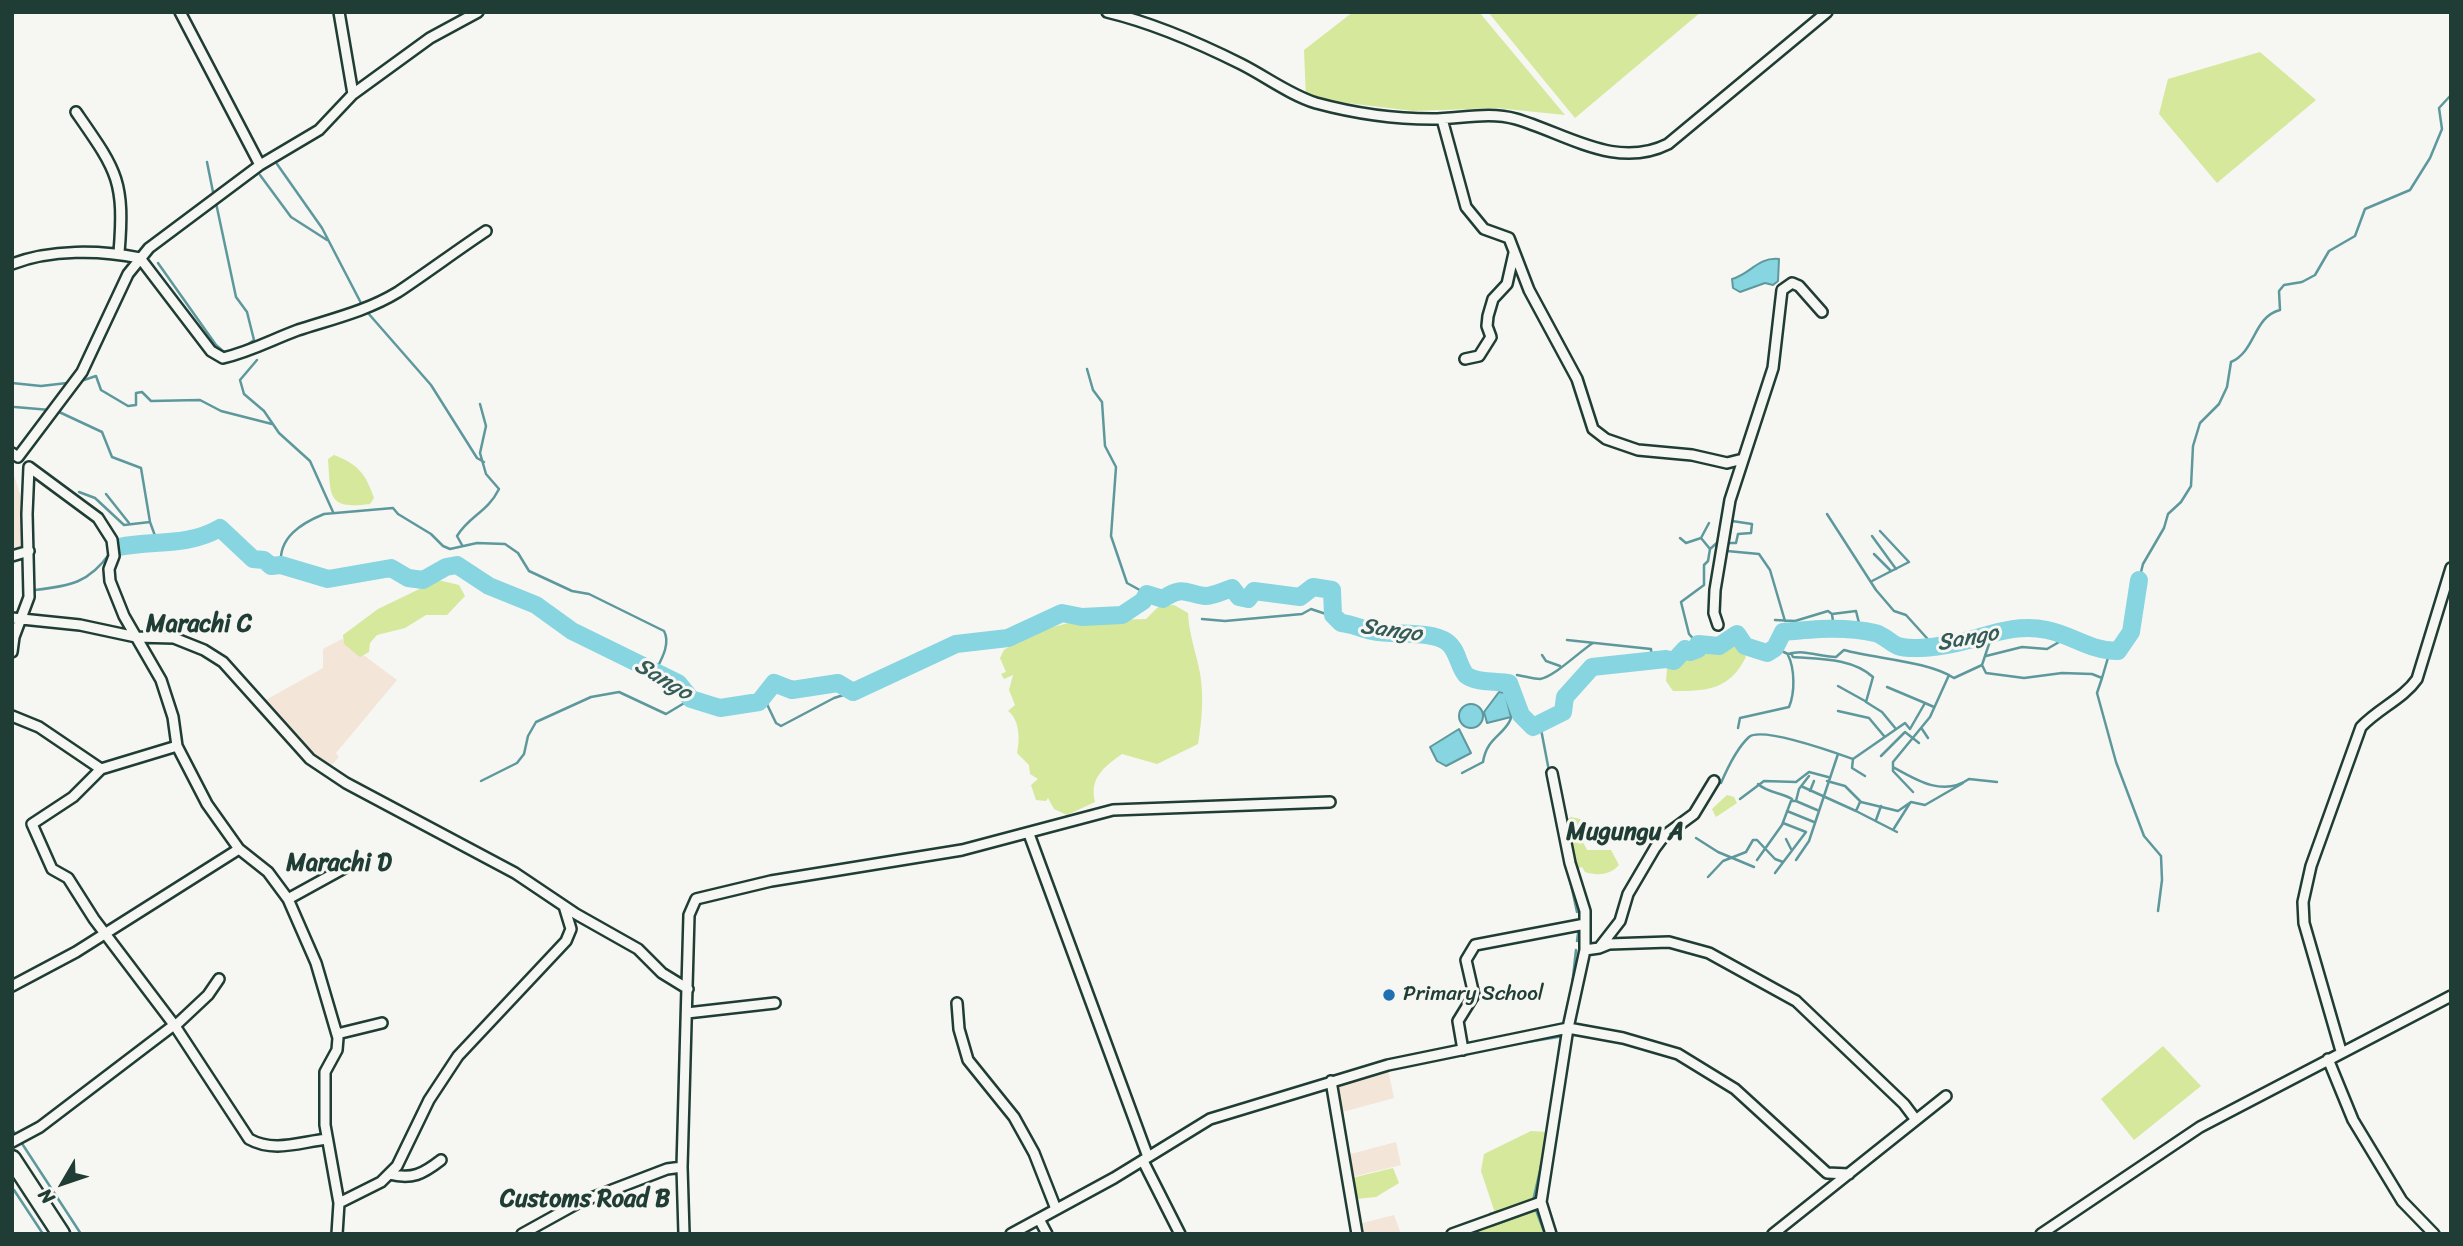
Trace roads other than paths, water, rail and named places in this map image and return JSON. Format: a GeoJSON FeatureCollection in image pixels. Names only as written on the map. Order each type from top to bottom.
{"type":"FeatureCollection","features":[{"type":"Feature","properties":{"kind":"highway"},"geometry":{"type":"LineString","coordinates":[[12,1159],[17,1176],[61,1234]]}},
{"type":"Feature","properties":{"kind":"street"},"geometry":{"type":"LineString","coordinates":[[180,12],[260,165]]}},
{"type":"Feature","properties":{"kind":"street"},"geometry":{"type":"LineString","coordinates":[[339,12],[353,94]]}},
{"type":"Feature","properties":{"kind":"street"},"geometry":{"type":"LineString","coordinates":[[337,1234],[339,1203],[334,1163],[327,1139],[324,1072],[337,1050],[337,1034],[316,963],[288,899],[268,872],[239,849],[207,804],[177,746],[173,717],[161,680],[136,637],[110,581],[109,569],[114,556],[112,540],[107,531],[98,518],[15,455],[82,372],[120,289],[140,258],[260,165],[319,130],[353,94],[430,38],[478,12]]}},
{"type":"Feature","properties":{"kind":"street"},"geometry":{"type":"LineString","coordinates":[[1107,12],[1172,34],[1240,63],[1312,102],[1368,115],[1442,119],[1488,115],[1515,119],[1600,150],[1627,154],[1650,152],[1668,144],[1827,12]]}},
{"type":"Feature","properties":{"kind":"street"},"geometry":{"type":"LineString","coordinates":[[76,113],[111,162],[121,195],[119,253]]}},
{"type":"Feature","properties":{"kind":"street"},"geometry":{"type":"LineString","coordinates":[[1442,119],[1466,206],[1484,229],[1509,238],[1529,290],[1577,379],[1593,429],[1606,439],[1638,450],[1692,455],[1727,463],[1743,459]]}},
{"type":"Feature","properties":{"kind":"street"},"geometry":{"type":"LineString","coordinates":[[12,264],[28,258],[58,255],[119,253],[140,258],[211,351],[223,358],[255,351],[294,332],[370,306],[396,293],[486,231]]}},
{"type":"Feature","properties":{"kind":"street"},"geometry":{"type":"LineString","coordinates":[[1465,359],[1479,356],[1491,337],[1487,326],[1493,299],[1507,284],[1507,272],[1514,253]]}},
{"type":"Feature","properties":{"kind":"street"},"geometry":{"type":"LineString","coordinates":[[1718,625],[1714,613],[1715,590],[1730,500],[1773,368],[1782,290],[1792,283],[1800,286],[1822,312]]}},
{"type":"Feature","properties":{"kind":"street"},"geometry":{"type":"LineString","coordinates":[[1727,463],[1738,475]]}},
{"type":"Feature","properties":{"kind":"street"},"geometry":{"type":"LineString","coordinates":[[12,652],[17,618],[29,597],[29,467]]}},
{"type":"Feature","properties":{"kind":"street"},"geometry":{"type":"LineString","coordinates":[[12,556],[29,551]]}},
{"type":"Feature","properties":{"kind":"street"},"geometry":{"type":"LineString","coordinates":[[2341,1051],[2304,923],[2304,902],[2311,866],[2361,727],[2377,710],[2410,690],[2417,679],[2451,568]]}},
{"type":"Feature","properties":{"kind":"street"},"geometry":{"type":"LineString","coordinates":[[17,618],[80,625],[136,637],[174,638],[204,650],[223,662],[310,759],[346,783],[515,873],[564,906],[638,949],[663,973],[688,989]]}},
{"type":"Feature","properties":{"kind":"street"},"geometry":{"type":"LineString","coordinates":[[12,716],[39,727],[101,769]]}},
{"type":"Feature","properties":{"kind":"street"},"geometry":{"type":"LineString","coordinates":[[177,746],[101,769],[73,797],[32,824],[52,869],[68,878],[106,934],[175,1025],[249,1139],[260,1145],[273,1147],[327,1139]]}},
{"type":"Feature","properties":{"kind":"street"},"geometry":{"type":"LineString","coordinates":[[1551,1234],[1541,1202],[1568,1028],[1585,950],[1585,923],[1552,773]]}},
{"type":"Feature","properties":{"kind":"street"},"geometry":{"type":"LineString","coordinates":[[1599,948],[1620,921],[1628,894],[1660,842],[1694,814],[1714,781]]}},
{"type":"Feature","properties":{"kind":"street"},"geometry":{"type":"LineString","coordinates":[[684,1234],[682,1167],[691,906],[704,894],[962,850],[1113,810],[1329,802]]}},
{"type":"Feature","properties":{"kind":"street"},"geometry":{"type":"LineString","coordinates":[[1029,834],[1145,1159],[1180,1234]]}},
{"type":"Feature","properties":{"kind":"street"},"geometry":{"type":"LineString","coordinates":[[12,985],[106,934],[239,849]]}},
{"type":"Feature","properties":{"kind":"street"},"geometry":{"type":"LineString","coordinates":[[288,899],[357,861]]}},
{"type":"Feature","properties":{"kind":"street"},"geometry":{"type":"LineString","coordinates":[[339,1203],[375,1186],[397,1166],[429,1100],[458,1056],[566,941],[571,929],[564,906]]}},
{"type":"Feature","properties":{"kind":"street"},"geometry":{"type":"LineString","coordinates":[[1463,1050],[1458,1021],[1475,995],[1466,960],[1475,945],[1585,923]]}},
{"type":"Feature","properties":{"kind":"street"},"geometry":{"type":"LineString","coordinates":[[1585,950],[1609,944],[1669,943],[1695,948],[1767,984],[1796,1001],[1903,1104],[1916,1120]]}},
{"type":"Feature","properties":{"kind":"street"},"geometry":{"type":"LineString","coordinates":[[12,1142],[40,1127],[175,1025],[208,995],[219,979]]}},
{"type":"Feature","properties":{"kind":"street"},"geometry":{"type":"LineString","coordinates":[[2041,1234],[2200,1126],[2451,996]]}},
{"type":"Feature","properties":{"kind":"street"},"geometry":{"type":"LineString","coordinates":[[687,1013],[775,1003]]}},
{"type":"Feature","properties":{"kind":"street"},"geometry":{"type":"LineString","coordinates":[[957,1003],[959,1029],[968,1060],[1014,1117],[1034,1153],[1056,1209]]}},
{"type":"Feature","properties":{"kind":"street"},"geometry":{"type":"LineString","coordinates":[[337,1034],[382,1023]]}},
{"type":"Feature","properties":{"kind":"street"},"geometry":{"type":"LineString","coordinates":[[1011,1234],[1145,1159],[1210,1119],[1388,1065],[1568,1028],[1623,1038],[1678,1054],[1735,1090],[1827,1173],[1830,1184],[1825,1193]]}},
{"type":"Feature","properties":{"kind":"street"},"geometry":{"type":"LineString","coordinates":[[2328,1059],[2353,1121],[2402,1200],[2434,1234]]}},
{"type":"Feature","properties":{"kind":"street"},"geometry":{"type":"LineString","coordinates":[[1331,1081],[1357,1234]]}},
{"type":"Feature","properties":{"kind":"street"},"geometry":{"type":"LineString","coordinates":[[1773,1234],[1945,1096]]}},
{"type":"Feature","properties":{"kind":"street"},"geometry":{"type":"LineString","coordinates":[[389,1174],[407,1178],[421,1175],[442,1160]]}},
{"type":"Feature","properties":{"kind":"street"},"geometry":{"type":"LineString","coordinates":[[522,1234],[578,1203],[667,1169],[682,1167]]}},
{"type":"Feature","properties":{"kind":"street"},"geometry":{"type":"LineString","coordinates":[[1827,1173],[1849,1174]]}},
{"type":"Feature","properties":{"kind":"street"},"geometry":{"type":"LineString","coordinates":[[1452,1234],[1541,1202]]}},
{"type":"Feature","properties":{"kind":"street"},"geometry":{"type":"LineString","coordinates":[[1039,1219],[1047,1234]]}},
{"type":"Feature","properties":{"kind":"water"},"geometry":{"type":"Polygon","coordinates":[[[1779,259],[1778,281],[1773,285],[1765,283],[1740,292],[1733,288],[1732,279],[1759,263],[1779,259]]]}},
{"type":"Feature","properties":{"kind":"water"},"geometry":{"type":"Polygon","coordinates":[[[1499,692],[1505,693],[1511,717],[1487,723],[1484,712],[1499,692]]]}},
{"type":"Feature","properties":{"kind":"water"},"geometry":{"type":"Polygon","coordinates":[[[1471,704],[1480,707],[1483,716],[1480,725],[1471,728],[1462,725],[1459,716],[1462,707],[1471,704]]]}},
{"type":"Feature","properties":{"kind":"water"},"geometry":{"type":"Polygon","coordinates":[[[1459,729],[1471,753],[1446,766],[1437,761],[1430,747],[1459,729]]]}},
{"type":"Feature","properties":{"kind":"waterway","name":"Sango"},"geometry":{"type":"LineString","coordinates":[[2139,580],[2143,564],[2164,528],[2168,514],[2181,502],[2191,486],[2193,446],[2200,423],[2219,404],[2227,387],[2231,362],[2245,350],[2264,320],[2280,310],[2279,291],[2284,285],[2302,282],[2315,275],[2329,251],[2355,236],[2365,209],[2410,190],[2430,158],[2442,129],[2439,108],[2451,95]]}},
{"type":"Feature","properties":{"kind":"waterway"},"geometry":{"type":"LineString","coordinates":[[207,162],[214,197]]}},
{"type":"Feature","properties":{"kind":"waterway"},"geometry":{"type":"LineString","coordinates":[[277,164],[322,228],[362,305]]}},
{"type":"Feature","properties":{"kind":"waterway"},"geometry":{"type":"LineString","coordinates":[[260,175],[291,217],[327,240]]}},
{"type":"Feature","properties":{"kind":"waterway"},"geometry":{"type":"LineString","coordinates":[[216,203],[236,297],[247,312],[254,340],[243,348]]}},
{"type":"Feature","properties":{"kind":"waterway"},"geometry":{"type":"LineString","coordinates":[[158,263],[216,345],[224,352],[233,351]]}},
{"type":"Feature","properties":{"kind":"waterway"},"geometry":{"type":"LineString","coordinates":[[368,313],[431,385],[477,458],[484,462]]}},
{"type":"Feature","properties":{"kind":"waterway"},"geometry":{"type":"LineString","coordinates":[[257,360],[240,380],[244,394],[264,411],[279,433],[310,461],[333,512]]}},
{"type":"Feature","properties":{"kind":"waterway"},"geometry":{"type":"LineString","coordinates":[[1087,369],[1093,390],[1102,402],[1105,446],[1116,467],[1111,536],[1127,583],[1147,594]]}},
{"type":"Feature","properties":{"kind":"waterway"},"geometry":{"type":"LineString","coordinates":[[84,380],[96,376],[101,390],[128,406],[136,405],[136,393],[142,392],[151,401],[200,400],[221,411],[272,424]]}},
{"type":"Feature","properties":{"kind":"waterway"},"geometry":{"type":"LineString","coordinates":[[12,383],[41,386],[67,383]]}},
{"type":"Feature","properties":{"kind":"waterway"},"geometry":{"type":"LineString","coordinates":[[462,545],[457,536],[467,523],[489,504],[499,489],[486,474],[480,453],[486,426],[480,404]]}},
{"type":"Feature","properties":{"kind":"waterway"},"geometry":{"type":"LineString","coordinates":[[15,407],[50,410]]}},
{"type":"Feature","properties":{"kind":"waterway"},"geometry":{"type":"LineString","coordinates":[[57,411],[102,432],[112,457],[141,468],[150,522]]}},
{"type":"Feature","properties":{"kind":"waterway"},"geometry":{"type":"LineString","coordinates":[[79,492],[95,498],[124,525],[150,522],[158,544]]}},
{"type":"Feature","properties":{"kind":"waterway"},"geometry":{"type":"LineString","coordinates":[[106,494],[129,523]]}},
{"type":"Feature","properties":{"kind":"waterway"},"geometry":{"type":"LineString","coordinates":[[281,565],[283,546],[287,539],[293,532],[316,518],[324,514],[393,508],[398,514],[431,534],[443,546],[450,549],[477,543],[505,544],[518,553],[529,571],[572,591],[589,594],[664,631],[666,647],[655,672]]}},
{"type":"Feature","properties":{"kind":"waterway"},"geometry":{"type":"LineString","coordinates":[[1827,514],[1876,590],[1894,611],[1906,615],[1934,646]]}},
{"type":"Feature","properties":{"kind":"waterway"},"geometry":{"type":"LineString","coordinates":[[1729,543],[1736,543],[1738,534],[1751,533],[1752,524],[1732,521],[1727,551],[1759,554],[1770,570],[1785,621]]}},
{"type":"Feature","properties":{"kind":"waterway"},"geometry":{"type":"LineString","coordinates":[[1680,538],[1686,543],[1701,538],[1709,523]]}},
{"type":"Feature","properties":{"kind":"waterway","name":"Sango"},"geometry":{"type":"LineString","coordinates":[[119,547],[183,541],[220,528],[253,559],[264,560],[271,566],[281,565],[328,579],[391,568],[408,578],[423,580],[446,567],[457,565],[489,586],[536,605],[572,631],[678,683],[691,699],[720,708],[759,702],[774,683],[792,690],[838,683],[853,692],[956,644],[1008,638],[1062,613],[1082,617],[1122,615],[1143,601],[1147,594],[1163,599],[1180,591],[1205,596],[1232,588],[1239,597],[1248,599],[1254,591],[1300,597],[1313,587],[1332,590],[1333,615],[1341,623],[1381,632],[1431,636],[1447,642],[1470,678],[1509,683],[1521,715],[1533,727],[1563,712],[1565,697],[1592,667],[1666,659],[1674,661],[1685,649],[1690,652],[1698,649],[1698,644],[1719,646],[1737,634],[1745,646],[1767,653],[1775,648],[1783,632],[1852,629],[1878,634],[1898,646],[1915,648],[1959,643],[2008,630],[2033,628],[2056,632],[2090,646],[2118,651],[2131,632],[2139,580]]}},
{"type":"Feature","properties":{"kind":"waterway"},"geometry":{"type":"LineString","coordinates":[[1872,581],[1909,562],[1880,531]]}},
{"type":"Feature","properties":{"kind":"waterway"},"geometry":{"type":"LineString","coordinates":[[1872,536],[1896,569]]}},
{"type":"Feature","properties":{"kind":"waterway"},"geometry":{"type":"LineString","coordinates":[[1701,538],[1710,549]]}},
{"type":"Feature","properties":{"kind":"waterway"},"geometry":{"type":"LineString","coordinates":[[1698,644],[1689,634],[1681,602],[1704,585],[1704,565],[1708,561],[1710,549],[1719,541]]}},
{"type":"Feature","properties":{"kind":"waterway","name":"Sango"},"geometry":{"type":"LineString","coordinates":[[35,590],[78,581],[94,571],[110,553]]}},
{"type":"Feature","properties":{"kind":"waterway"},"geometry":{"type":"LineString","coordinates":[[1874,554],[1891,571]]}},
{"type":"Feature","properties":{"kind":"waterway"},"geometry":{"type":"LineString","coordinates":[[1202,619],[1225,621],[1302,614],[1311,609],[1335,617]]}},
{"type":"Feature","properties":{"kind":"waterway"},"geometry":{"type":"LineString","coordinates":[[1775,620],[1795,621],[1828,611],[1832,614],[1834,629]]}},
{"type":"Feature","properties":{"kind":"waterway"},"geometry":{"type":"LineString","coordinates":[[1832,614],[1856,611],[1861,631]]}},
{"type":"Feature","properties":{"kind":"waterway"},"geometry":{"type":"LineString","coordinates":[[1775,648],[1788,654],[1801,652],[1836,657],[1844,650],[1916,664],[1954,678],[1982,665],[1993,632]]}},
{"type":"Feature","properties":{"kind":"waterway"},"geometry":{"type":"LineString","coordinates":[[1986,656],[2022,647],[2047,649],[2066,638]]}},
{"type":"Feature","properties":{"kind":"waterway"},"geometry":{"type":"LineString","coordinates":[[1567,640],[1651,649],[1652,663]]}},
{"type":"Feature","properties":{"kind":"waterway"},"geometry":{"type":"LineString","coordinates":[[1517,675],[1538,679],[1546,677],[1593,643]]}},
{"type":"Feature","properties":{"kind":"waterway"},"geometry":{"type":"LineString","coordinates":[[1982,665],[1986,673],[2024,678],[2062,673],[2092,674],[2102,678],[2110,651]]}},
{"type":"Feature","properties":{"kind":"waterway"},"geometry":{"type":"LineString","coordinates":[[1791,653],[1793,657],[1846,663],[1865,671],[1873,677],[1866,702],[1882,712],[1896,729]]}},
{"type":"Feature","properties":{"kind":"waterway"},"geometry":{"type":"LineString","coordinates":[[1542,655],[1546,661],[1560,666]]}},
{"type":"Feature","properties":{"kind":"waterway"},"geometry":{"type":"LineString","coordinates":[[1738,728],[1740,718],[1789,707],[1793,681],[1788,655]]}},
{"type":"Feature","properties":{"kind":"waterway"},"geometry":{"type":"LineString","coordinates":[[1913,792],[1893,771],[1893,762],[1930,717],[1949,675]]}},
{"type":"Feature","properties":{"kind":"waterway"},"geometry":{"type":"LineString","coordinates":[[2102,678],[2097,693],[2116,762],[2144,836],[2161,856],[2162,880],[2158,911]]}},
{"type":"Feature","properties":{"kind":"waterway"},"geometry":{"type":"LineString","coordinates":[[1838,686],[1865,701]]}},
{"type":"Feature","properties":{"kind":"waterway"},"geometry":{"type":"LineString","coordinates":[[1887,687],[1925,703]]}},
{"type":"Feature","properties":{"kind":"waterway"},"geometry":{"type":"LineString","coordinates":[[481,781],[517,763],[524,754],[528,736],[536,722],[591,697],[619,692],[666,714],[691,699]]}},
{"type":"Feature","properties":{"kind":"waterway"},"geometry":{"type":"LineString","coordinates":[[764,698],[776,723],[781,726],[834,698],[853,692]]}},
{"type":"Feature","properties":{"kind":"waterway"},"geometry":{"type":"LineString","coordinates":[[1462,773],[1483,762],[1490,744],[1510,720],[1514,698]]}},
{"type":"Feature","properties":{"kind":"waterway"},"geometry":{"type":"LineString","coordinates":[[1721,783],[1737,752],[1749,737],[1768,735],[1783,738],[1853,759],[1905,723],[1910,729],[1925,703],[1934,707]]}},
{"type":"Feature","properties":{"kind":"waterway"},"geometry":{"type":"LineString","coordinates":[[1838,711],[1869,718],[1884,736]]}},
{"type":"Feature","properties":{"kind":"waterway"},"geometry":{"type":"LineString","coordinates":[[1540,724],[1549,771]]}},
{"type":"Feature","properties":{"kind":"waterway"},"geometry":{"type":"LineString","coordinates":[[1922,729],[1928,738]]}},
{"type":"Feature","properties":{"kind":"waterway"},"geometry":{"type":"LineString","coordinates":[[1881,756],[1905,732],[1919,743]]}},
{"type":"Feature","properties":{"kind":"waterway"},"geometry":{"type":"LineString","coordinates":[[1796,860],[1809,841],[1838,754]]}},
{"type":"Feature","properties":{"kind":"waterway"},"geometry":{"type":"LineString","coordinates":[[1853,759],[1852,768],[1865,776]]}},
{"type":"Feature","properties":{"kind":"waterway"},"geometry":{"type":"LineString","coordinates":[[1893,767],[1920,781],[1940,787],[1949,787],[1969,779],[1997,782]]}},
{"type":"Feature","properties":{"kind":"waterway"},"geometry":{"type":"LineString","coordinates":[[1740,799],[1764,781],[1796,782],[1809,772],[1828,777]]}},
{"type":"Feature","properties":{"kind":"waterway"},"geometry":{"type":"LineString","coordinates":[[1809,776],[1799,789],[1796,801],[1817,810]]}},
{"type":"Feature","properties":{"kind":"waterway"},"geometry":{"type":"LineString","coordinates":[[1810,791],[1814,781]]}},
{"type":"Feature","properties":{"kind":"waterway"},"geometry":{"type":"LineString","coordinates":[[1827,781],[1845,786],[1861,802],[1898,811],[1911,802],[1925,805],[1963,783]]}},
{"type":"Feature","properties":{"kind":"waterway"},"geometry":{"type":"LineString","coordinates":[[1758,784],[1792,799]]}},
{"type":"Feature","properties":{"kind":"waterway"},"geometry":{"type":"LineString","coordinates":[[1803,787],[1856,811]]}},
{"type":"Feature","properties":{"kind":"waterway"},"geometry":{"type":"LineString","coordinates":[[1757,860],[1782,825],[1791,801],[1796,801]]}},
{"type":"Feature","properties":{"kind":"waterway"},"geometry":{"type":"LineString","coordinates":[[1860,802],[1856,811],[1897,832]]}},
{"type":"Feature","properties":{"kind":"waterway"},"geometry":{"type":"LineString","coordinates":[[1893,830],[1910,803]]}},
{"type":"Feature","properties":{"kind":"waterway"},"geometry":{"type":"LineString","coordinates":[[1876,820],[1881,806]]}},
{"type":"Feature","properties":{"kind":"waterway"},"geometry":{"type":"LineString","coordinates":[[1787,811],[1814,822]]}},
{"type":"Feature","properties":{"kind":"waterway"},"geometry":{"type":"LineString","coordinates":[[1783,823],[1806,832]]}},
{"type":"Feature","properties":{"kind":"waterway"},"geometry":{"type":"LineString","coordinates":[[1775,873],[1806,832]]}},
{"type":"Feature","properties":{"kind":"waterway"},"geometry":{"type":"LineString","coordinates":[[1696,838],[1718,852],[1754,867]]}},
{"type":"Feature","properties":{"kind":"waterway"},"geometry":{"type":"LineString","coordinates":[[1786,839],[1791,849]]}},
{"type":"Feature","properties":{"kind":"waterway"},"geometry":{"type":"LineString","coordinates":[[1708,877],[1723,861],[1746,852],[1753,840],[1757,840],[1775,859],[1783,862]]}},
{"type":"Feature","properties":{"kind":"waterway"},"geometry":{"type":"LineString","coordinates":[[1568,871],[1577,912]]}},
{"type":"Feature","properties":{"kind":"waterway"},"geometry":{"type":"LineString","coordinates":[[1577,941],[1579,927]]}},
{"type":"Feature","properties":{"kind":"waterway"},"geometry":{"type":"LineString","coordinates":[[1571,995],[1576,950]]}},
{"type":"Feature","properties":{"kind":"waterway"},"geometry":{"type":"LineString","coordinates":[[1503,1046],[1564,1036]]}},
{"type":"Feature","properties":{"kind":"waterway"},"geometry":{"type":"LineString","coordinates":[[1451,1056],[1496,1048]]}},
{"type":"Feature","properties":{"kind":"waterway"},"geometry":{"type":"LineString","coordinates":[[12,1129],[16,1135]]}},
{"type":"Feature","properties":{"kind":"waterway"},"geometry":{"type":"LineString","coordinates":[[21,1142],[81,1234]]}},
{"type":"Feature","properties":{"kind":"waterway"},"geometry":{"type":"LineString","coordinates":[[1533,1201],[1544,1153]]}},
{"type":"Feature","properties":{"kind":"waterway"},"geometry":{"type":"LineString","coordinates":[[14,1190],[43,1234]]}},
{"type":"Feature","properties":{"kind":"waterway"},"geometry":{"type":"LineString","coordinates":[[1490,1214],[1517,1206]]}},
{"type":"Feature","properties":{"kind":"waterway"},"geometry":{"type":"LineString","coordinates":[[1491,1226],[1536,1210],[1545,1234]]}},
{"type":"Feature","properties":{"kind":"place","name":"Primary School"},"geometry":{"type":"Point","coordinates":[1389,995]}},
{"type":"Feature","properties":{"kind":"district","name":"Marachi C"},"geometry":{"type":"Point","coordinates":[199,625]}},
{"type":"Feature","properties":{"kind":"district","name":"Mugungu A"},"geometry":{"type":"Point","coordinates":[1625,833]}},
{"type":"Feature","properties":{"kind":"district","name":"Marachi D"},"geometry":{"type":"Point","coordinates":[339,864]}},
{"type":"Feature","properties":{"kind":"district","name":"Customs Road B"},"geometry":{"type":"Point","coordinates":[585,1200]}}]}
